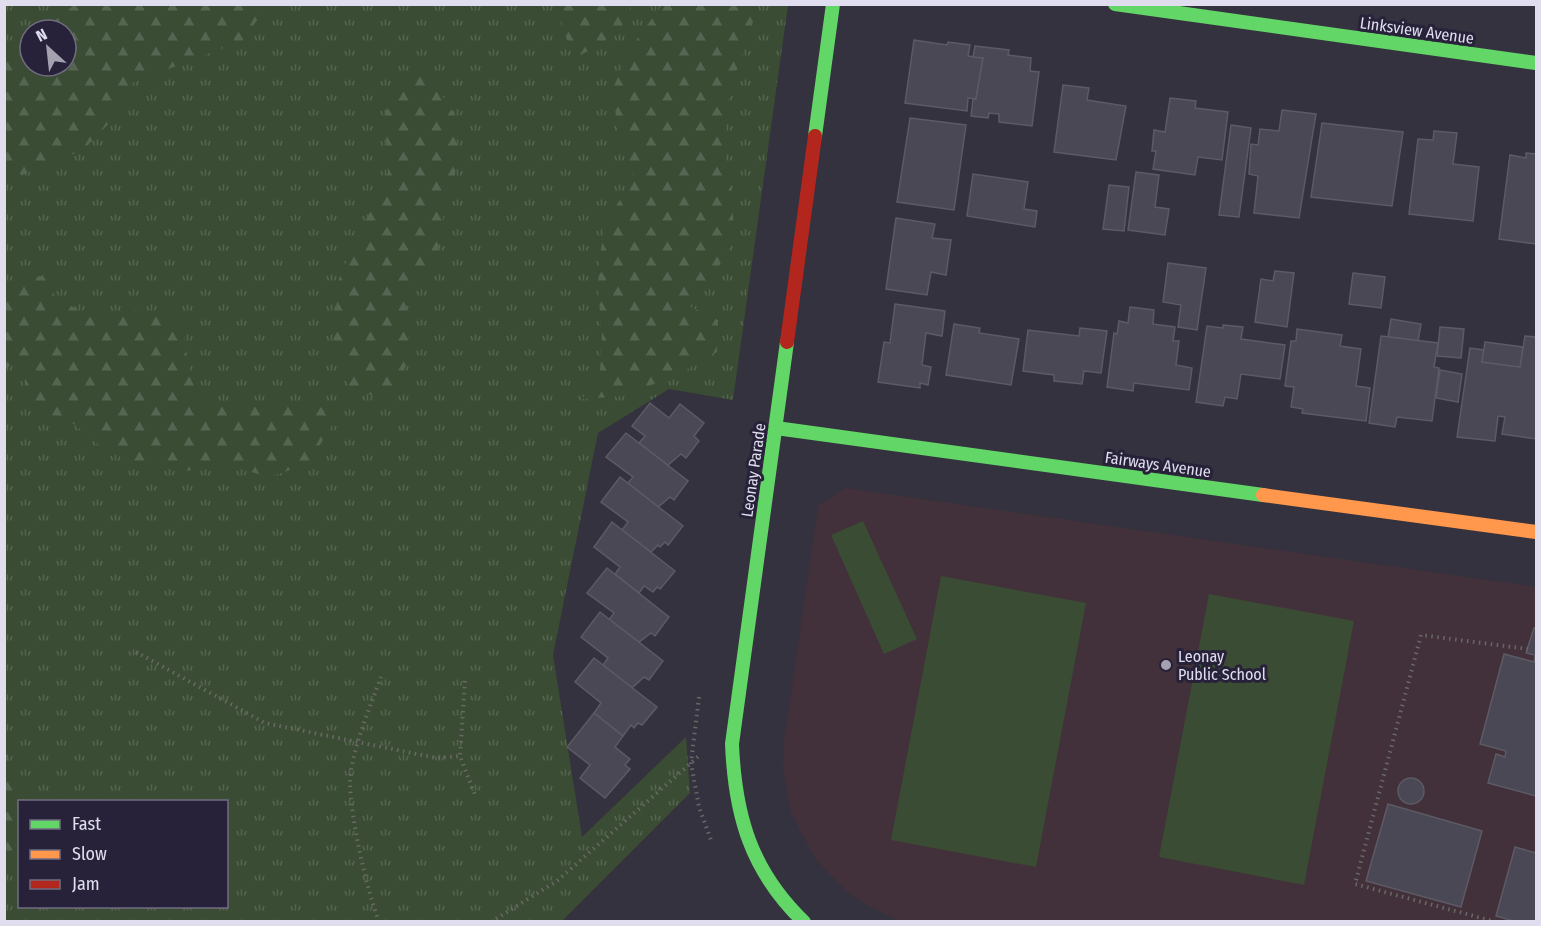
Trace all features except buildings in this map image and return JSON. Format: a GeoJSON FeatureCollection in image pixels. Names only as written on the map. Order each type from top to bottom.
{"type":"FeatureCollection","features":[{"type":"Feature","properties":{"kind":"street","name":"Leonay Parade"},"geometry":{"type":"LineString","coordinates":[[804,921],[771,883],[748,843],[735,800],[732,766],[733,734],[834,4]]}},
{"type":"Feature","properties":{"kind":"street","name":"Linksview Avenue"},"geometry":{"type":"LineString","coordinates":[[1114,4],[1536,63]]}},
{"type":"Feature","properties":{"kind":"street","name":"Fairways Avenue"},"geometry":{"type":"LineString","coordinates":[[776,428],[1536,532]]}},
{"type":"Feature","properties":{"kind":"path"},"geometry":{"type":"LineString","coordinates":[[1496,921],[1355,885],[1421,635],[1528,649]]}},
{"type":"Feature","properties":{"kind":"path"},"geometry":{"type":"LineString","coordinates":[[136,652],[265,723],[436,758],[460,756]]}},
{"type":"Feature","properties":{"kind":"path"},"geometry":{"type":"LineString","coordinates":[[380,921],[374,907],[356,826],[350,781],[359,744],[381,677]]}},
{"type":"Feature","properties":{"kind":"path"},"geometry":{"type":"LineString","coordinates":[[465,681],[460,756],[475,795]]}},
{"type":"Feature","properties":{"kind":"path"},"geometry":{"type":"LineString","coordinates":[[491,921],[556,881],[701,754],[733,734]]}},
{"type":"Feature","properties":{"kind":"shaded area","name":"Leonay Public School"},"geometry":{"type":"Polygon","coordinates":[[[845,488],[1536,587],[1536,921],[901,922],[863,903],[846,891],[816,860],[791,813],[783,768],[784,743],[818,506],[845,488]]]}},
{"type":"Feature","properties":{"kind":"green space"},"geometry":{"type":"Polygon","coordinates":[[[74,4],[267,5],[244,40],[132,83],[114,118],[83,150],[22,175],[5,169],[5,62],[18,51],[18,78],[78,78],[78,18],[58,18],[74,4]]]}},
{"type":"Feature","properties":{"kind":"green space"},"geometry":{"type":"Polygon","coordinates":[[[563,4],[632,5],[617,31],[600,44],[573,59],[560,18],[563,4]]]}},
{"type":"Feature","properties":{"kind":"green space"},"geometry":{"type":"Polygon","coordinates":[[[5,5],[788,5],[733,400],[669,389],[598,433],[553,655],[582,837],[686,737],[690,793],[562,921],[5,922],[5,5]]]}},
{"type":"Feature","properties":{"kind":"green space"},"geometry":{"type":"Polygon","coordinates":[[[662,5],[756,5],[751,31],[731,86],[723,142],[732,192],[734,238],[718,268],[687,305],[718,320],[717,352],[677,375],[623,396],[582,399],[600,372],[602,334],[598,290],[599,259],[607,219],[635,178],[617,128],[613,88],[634,43],[662,5]]]}},
{"type":"Feature","properties":{"kind":"green space"},"geometry":{"type":"Polygon","coordinates":[[[407,75],[430,78],[454,113],[459,159],[444,213],[437,257],[407,306],[409,361],[386,400],[350,388],[333,342],[339,278],[388,172],[385,113],[407,75]]]}},
{"type":"Feature","properties":{"kind":"green space"},"geometry":{"type":"Polygon","coordinates":[[[50,273],[54,295],[84,314],[134,310],[182,321],[189,369],[198,400],[233,409],[313,401],[336,419],[308,464],[269,477],[231,466],[185,471],[129,461],[104,449],[74,424],[26,405],[26,377],[12,364],[5,369],[5,288],[50,273]]]}},
{"type":"Feature","properties":{"kind":"green space"},"geometry":{"type":"Polygon","coordinates":[[[863,521],[917,639],[884,654],[831,535],[863,521]]]}},
{"type":"Feature","properties":{"kind":"green space"},"geometry":{"type":"Polygon","coordinates":[[[941,576],[1086,603],[1036,867],[891,840],[941,576]]]}},
{"type":"Feature","properties":{"kind":"green space"},"geometry":{"type":"Polygon","coordinates":[[[1209,594],[1354,621],[1304,885],[1159,857],[1209,594]]]}},
{"type":"Feature","properties":{"kind":"green space"},"geometry":{"type":"Polygon","coordinates":[[[7,755],[24,800],[18,800],[18,872],[5,871],[4,756],[7,755]]]}},
{"type":"Feature","properties":{"kind":"traffic: fast"},"geometry":{"type":"LineString","coordinates":[[815,136],[833,4]]}},
{"type":"Feature","properties":{"kind":"traffic: fast"},"geometry":{"type":"LineString","coordinates":[[1115,4],[1536,63]]}},
{"type":"Feature","properties":{"kind":"traffic: fast"},"geometry":{"type":"LineString","coordinates":[[787,342],[732,744],[737,795],[749,841],[771,883],[804,922]]}},
{"type":"Feature","properties":{"kind":"traffic: fast"},"geometry":{"type":"LineString","coordinates":[[776,428],[1263,495]]}},
{"type":"Feature","properties":{"kind":"traffic: slow"},"geometry":{"type":"LineString","coordinates":[[1263,495],[1536,532]]}},
{"type":"Feature","properties":{"kind":"traffic: jam"},"geometry":{"type":"LineString","coordinates":[[787,342],[815,136]]}},
{"type":"Feature","properties":{"kind":"place","name":"Leonay Public School"},"geometry":{"type":"Point","coordinates":[1166,665]}}]}
